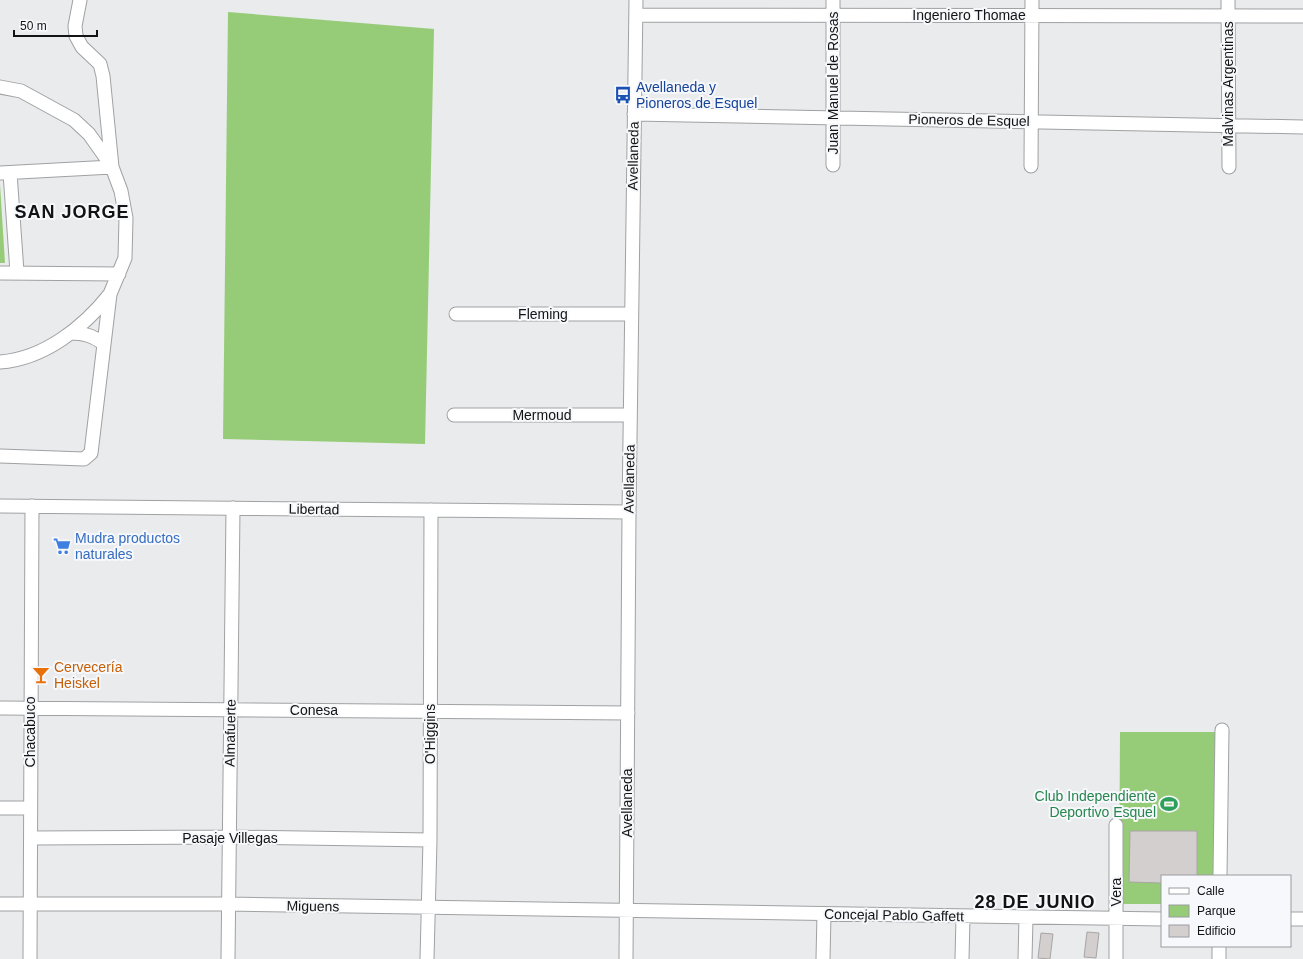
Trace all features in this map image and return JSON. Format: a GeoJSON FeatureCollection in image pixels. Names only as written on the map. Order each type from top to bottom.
{"type":"FeatureCollection","features":[{"type":"Feature","properties":{"kind":"street"},"geometry":{"type":"LineString","coordinates":[[80,0],[75,26],[76,36],[82,47],[100,64],[103,76],[112,167]]}},
{"type":"Feature","properties":{"kind":"street","name":"Avellaneda"},"geometry":{"type":"LineString","coordinates":[[626,959],[631,314],[636,0]]}},
{"type":"Feature","properties":{"kind":"street","name":"Juan Manuel de Rosas"},"geometry":{"type":"LineString","coordinates":[[833,0],[833,165]]}},
{"type":"Feature","properties":{"kind":"street"},"geometry":{"type":"LineString","coordinates":[[1031,166],[1032,0]]}},
{"type":"Feature","properties":{"kind":"street","name":"Malvinas Argentinas"},"geometry":{"type":"LineString","coordinates":[[1228,0],[1229,167]]}},
{"type":"Feature","properties":{"kind":"street","name":"Ingeniero Thomae"},"geometry":{"type":"LineString","coordinates":[[636,15],[1303,16]]}},
{"type":"Feature","properties":{"kind":"street"},"geometry":{"type":"LineString","coordinates":[[0,87],[21,91],[74,120],[89,134],[112,167],[121,191],[126,218],[125,258],[110,294],[94,315],[60,341],[26,357],[0,362]]}},
{"type":"Feature","properties":{"kind":"street","name":"Pioneros de Esquel"},"geometry":{"type":"LineString","coordinates":[[634,114],[1303,127]]}},
{"type":"Feature","properties":{"kind":"street"},"geometry":{"type":"LineString","coordinates":[[17,272],[5,173],[112,167]]}},
{"type":"Feature","properties":{"kind":"street"},"geometry":{"type":"LineString","coordinates":[[0,273],[119,274]]}},
{"type":"Feature","properties":{"kind":"street"},"geometry":{"type":"LineString","coordinates":[[0,456],[84,459],[92,453],[110,294]]}},
{"type":"Feature","properties":{"kind":"street","name":"Fleming"},"geometry":{"type":"LineString","coordinates":[[456,314],[631,314]]}},
{"type":"Feature","properties":{"kind":"street"},"geometry":{"type":"LineString","coordinates":[[70,333],[82,333],[94,336],[104,344]]}},
{"type":"Feature","properties":{"kind":"street","name":"Mermoud"},"geometry":{"type":"LineString","coordinates":[[454,415],[630,415]]}},
{"type":"Feature","properties":{"kind":"street","name":"Libertad"},"geometry":{"type":"LineString","coordinates":[[0,506],[629,512]]}},
{"type":"Feature","properties":{"kind":"street","name":"Chacabuco"},"geometry":{"type":"LineString","coordinates":[[30,959],[32,506]]}},
{"type":"Feature","properties":{"kind":"street","name":"Almafuerte"},"geometry":{"type":"LineString","coordinates":[[228,959],[233,508]]}},
{"type":"Feature","properties":{"kind":"street","name":"O'Higgins"},"geometry":{"type":"LineString","coordinates":[[427,959],[430,840],[431,510]]}},
{"type":"Feature","properties":{"kind":"street","name":"Conesa"},"geometry":{"type":"LineString","coordinates":[[0,708],[628,713]]}},
{"type":"Feature","properties":{"kind":"street"},"geometry":{"type":"LineString","coordinates":[[1220,875],[1222,730]]}},
{"type":"Feature","properties":{"kind":"street"},"geometry":{"type":"LineString","coordinates":[[0,808],[30,808]]}},
{"type":"Feature","properties":{"kind":"street","name":"Vera"},"geometry":{"type":"LineString","coordinates":[[1116,826],[1116,959]]}},
{"type":"Feature","properties":{"kind":"street","name":"Pasaje Villegas"},"geometry":{"type":"LineString","coordinates":[[31,838],[229,837],[430,840]]}},
{"type":"Feature","properties":{"kind":"street","name":"Miguens"},"geometry":{"type":"LineString","coordinates":[[0,904],[229,904],[627,910]]}},
{"type":"Feature","properties":{"kind":"street","name":"Concejal Pablo Gaffett"},"geometry":{"type":"LineString","coordinates":[[627,910],[963,917],[1161,919]]}},
{"type":"Feature","properties":{"kind":"street"},"geometry":{"type":"LineString","coordinates":[[823,959],[824,914]]}},
{"type":"Feature","properties":{"kind":"street"},"geometry":{"type":"LineString","coordinates":[[962,959],[963,917]]}},
{"type":"Feature","properties":{"kind":"street"},"geometry":{"type":"LineString","coordinates":[[1025,959],[1026,918]]}},
{"type":"Feature","properties":{"kind":"street"},"geometry":{"type":"LineString","coordinates":[[1291,919],[1303,919]]}},
{"type":"Feature","properties":{"kind":"street"},"geometry":{"type":"LineString","coordinates":[[1219,947],[1219,959]]}},
{"type":"Feature","properties":{"kind":"green space"},"geometry":{"type":"Polygon","coordinates":[[[228,12],[434,29],[425,444],[223,439],[228,12]]]}},
{"type":"Feature","properties":{"kind":"green space"},"geometry":{"type":"Polygon","coordinates":[[[0,184],[5,263],[0,263],[0,184]]]}},
{"type":"Feature","properties":{"kind":"green space","name":"Club Independiente Deportivo Esquel"},"geometry":{"type":"Polygon","coordinates":[[[1120,732],[1220,732],[1219,875],[1161,875],[1161,904],[1119,904],[1120,732]]]}},
{"type":"Feature","properties":{"kind":"building","name":"Club Independiente Deportivo Esquel"},"geometry":{"type":"Polygon","coordinates":[[[1130,831],[1197,831],[1197,875],[1161,875],[1161,883],[1129,882],[1130,831]]]}},
{"type":"Feature","properties":{"kind":"building"},"geometry":{"type":"Polygon","coordinates":[[[1087,932],[1099,933],[1096,958],[1084,957],[1087,932]]]}},
{"type":"Feature","properties":{"kind":"building"},"geometry":{"type":"Polygon","coordinates":[[[1041,933],[1053,934],[1050,959],[1038,958],[1041,933]]]}},
{"type":"Feature","properties":{"kind":"place","name":"Avellaneda y Pioneros de Esquel"},"geometry":{"type":"Point","coordinates":[623,95]}},
{"type":"Feature","properties":{"kind":"place","name":"Mudra productos naturales"},"geometry":{"type":"Point","coordinates":[62,546]}},
{"type":"Feature","properties":{"kind":"place","name":"Cervecería Heiskel"},"geometry":{"type":"Point","coordinates":[41,675]}},
{"type":"Feature","properties":{"kind":"place","name":"Club Independiente Deportivo Esquel"},"geometry":{"type":"Point","coordinates":[1169,804]}},
{"type":"Feature","properties":{"kind":"district","name":"SAN JORGE"},"geometry":{"type":"Point","coordinates":[72,212]}},
{"type":"Feature","properties":{"kind":"district","name":"28 DE JUNIO"},"geometry":{"type":"Point","coordinates":[1035,902]}}]}
